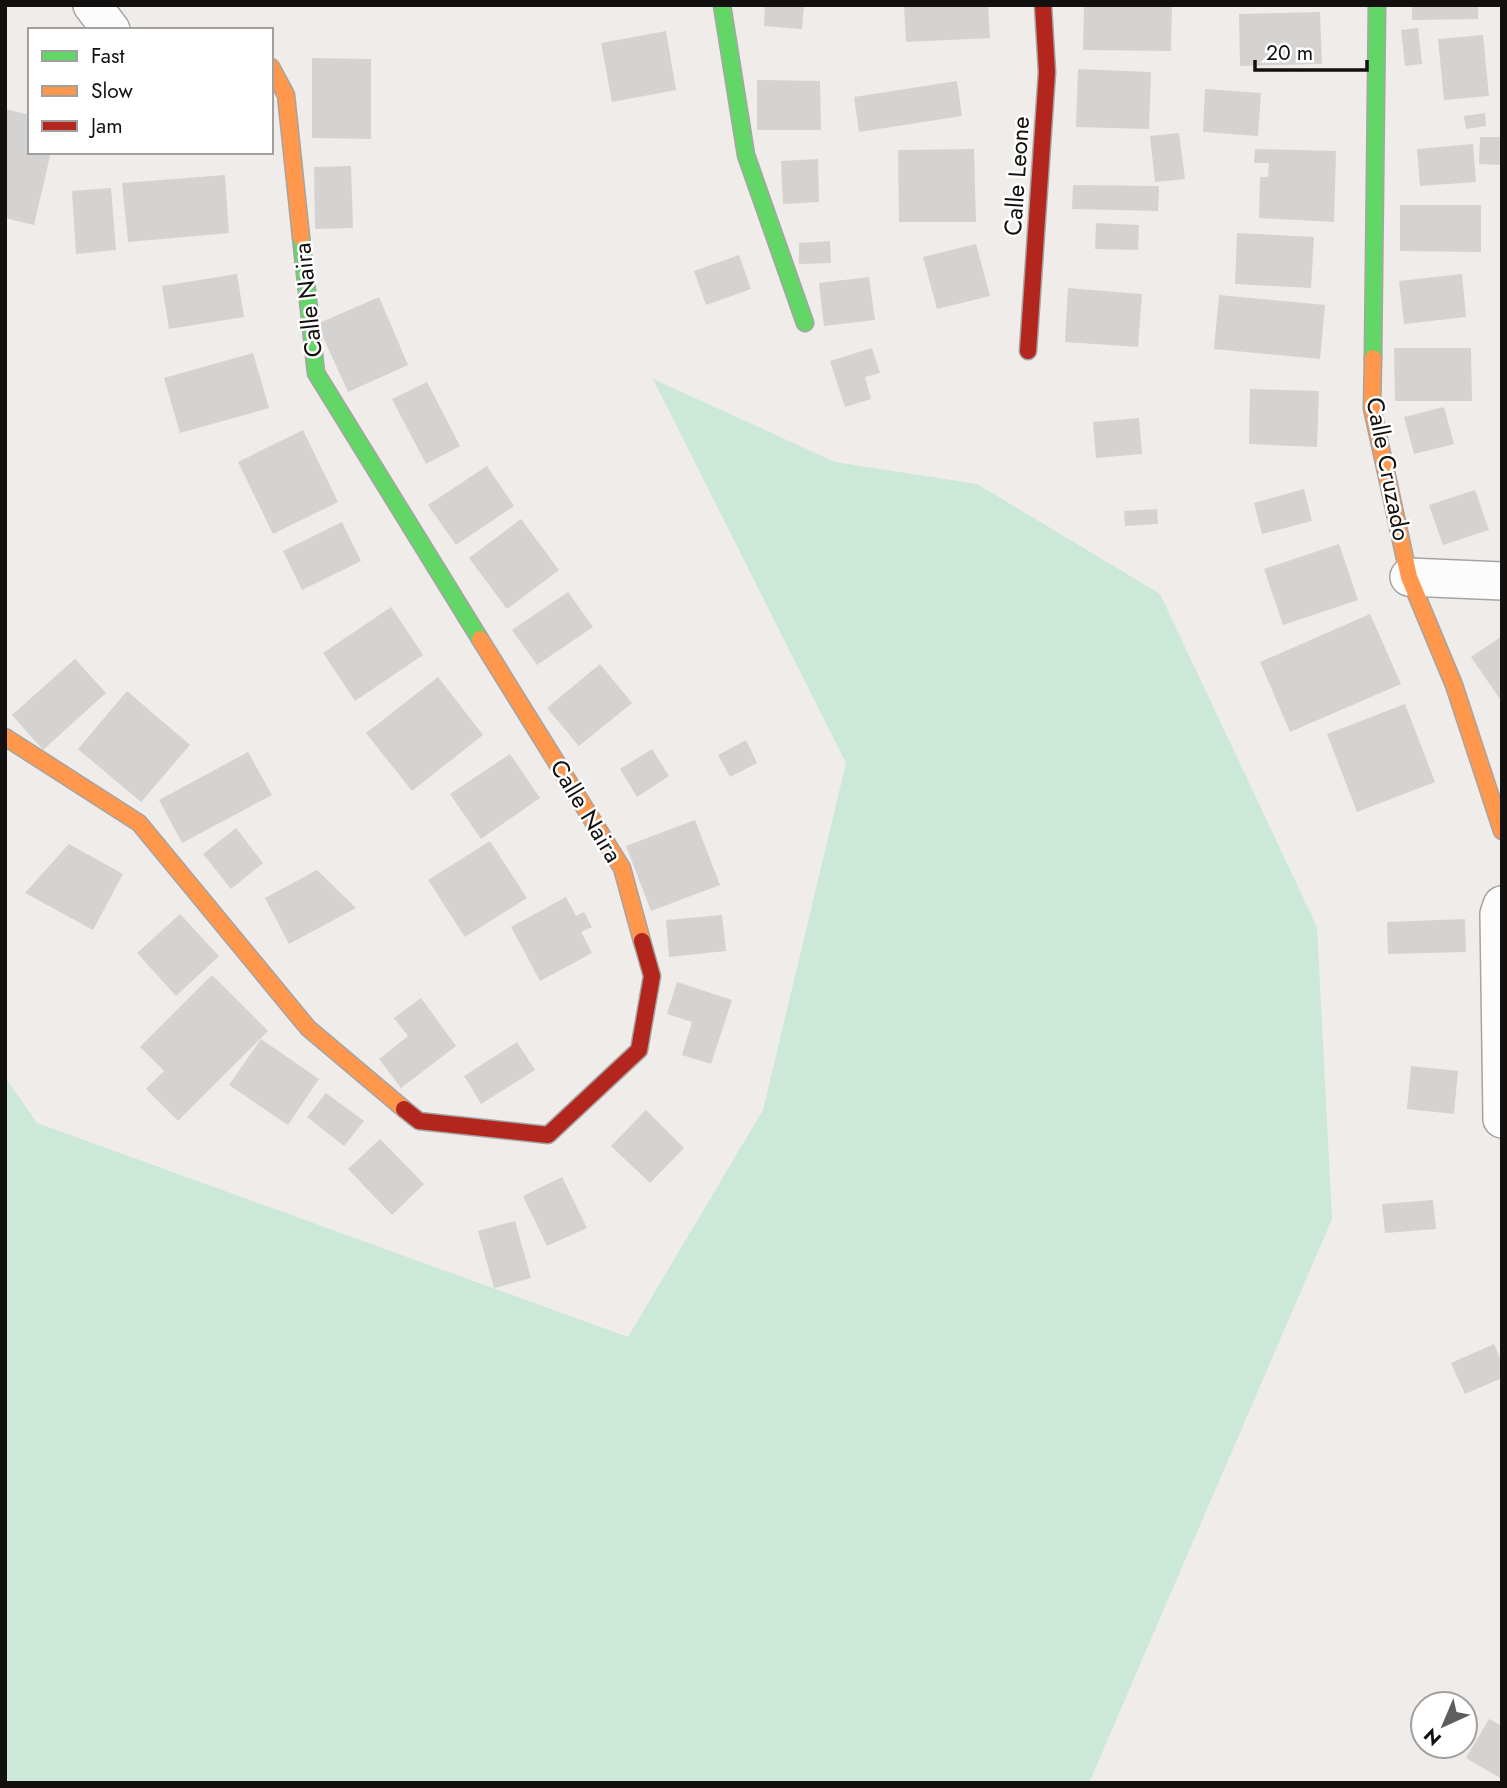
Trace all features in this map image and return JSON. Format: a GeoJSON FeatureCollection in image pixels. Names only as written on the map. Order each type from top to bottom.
{"type":"FeatureCollection","features":[{"type":"Feature","properties":{"kind":"street"},"geometry":{"type":"LineString","coordinates":[[92,5],[109,28]]}},
{"type":"Feature","properties":{"kind":"street"},"geometry":{"type":"LineString","coordinates":[[722,5],[746,155],[805,323]]}},
{"type":"Feature","properties":{"kind":"street","name":"Calle Leone"},"geometry":{"type":"LineString","coordinates":[[1028,351],[1047,72],[1043,5]]}},
{"type":"Feature","properties":{"kind":"street","name":"Calle Cruzado"},"geometry":{"type":"LineString","coordinates":[[1377,5],[1372,408],[1409,577],[1454,685],[1502,831]]}},
{"type":"Feature","properties":{"kind":"street","name":"Calle Naira"},"geometry":{"type":"LineString","coordinates":[[5,737],[139,824],[308,1028],[419,1121],[548,1135],[639,1051],[652,976],[622,868],[316,373],[286,95],[273,71]]}},
{"type":"Feature","properties":{"kind":"street"},"geometry":{"type":"LineString","coordinates":[[1409,577],[1502,581]]}},
{"type":"Feature","properties":{"kind":"street"},"geometry":{"type":"LineString","coordinates":[[1502,905],[1499,914],[1502,1119]]}},
{"type":"Feature","properties":{"kind":"green space"},"geometry":{"type":"Polygon","coordinates":[[[653,379],[835,462],[977,484],[1160,594],[1317,927],[1332,1219],[1089,1783],[5,1783],[5,1077],[37,1123],[628,1337],[763,1110],[846,763],[653,379]]]}},
{"type":"Feature","properties":{"kind":"building"},"geometry":{"type":"Polygon","coordinates":[[[765,5],[804,5],[802,29],[764,26],[765,5]]]}},
{"type":"Feature","properties":{"kind":"building"},"geometry":{"type":"Polygon","coordinates":[[[904,5],[988,5],[990,38],[906,42],[904,5]]]}},
{"type":"Feature","properties":{"kind":"building"},"geometry":{"type":"Polygon","coordinates":[[[1084,5],[1172,5],[1171,51],[1083,50],[1084,5]]]}},
{"type":"Feature","properties":{"kind":"building"},"geometry":{"type":"Polygon","coordinates":[[[1412,5],[1478,5],[1478,19],[1412,20],[1412,5]]]}},
{"type":"Feature","properties":{"kind":"building"},"geometry":{"type":"Polygon","coordinates":[[[1320,12],[1322,64],[1240,66],[1239,14],[1320,12]]]}},
{"type":"Feature","properties":{"kind":"building"},"geometry":{"type":"Polygon","coordinates":[[[1418,28],[1422,64],[1405,66],[1401,30],[1418,28]]]}},
{"type":"Feature","properties":{"kind":"building"},"geometry":{"type":"Polygon","coordinates":[[[666,31],[676,90],[612,102],[601,43],[666,31]]]}},
{"type":"Feature","properties":{"kind":"building"},"geometry":{"type":"Polygon","coordinates":[[[1483,35],[1489,96],[1444,100],[1438,39],[1483,35]]]}},
{"type":"Feature","properties":{"kind":"building"},"geometry":{"type":"Polygon","coordinates":[[[312,58],[371,59],[371,139],[312,138],[312,58]]]}},
{"type":"Feature","properties":{"kind":"building"},"geometry":{"type":"Polygon","coordinates":[[[1078,69],[1151,72],[1149,129],[1076,127],[1078,69]]]}},
{"type":"Feature","properties":{"kind":"building"},"geometry":{"type":"Polygon","coordinates":[[[757,80],[820,81],[821,130],[757,130],[757,80]]]}},
{"type":"Feature","properties":{"kind":"building"},"geometry":{"type":"Polygon","coordinates":[[[957,81],[962,116],[859,132],[854,97],[957,81]]]}},
{"type":"Feature","properties":{"kind":"building"},"geometry":{"type":"Polygon","coordinates":[[[1205,89],[1261,93],[1258,136],[1203,132],[1205,89]]]}},
{"type":"Feature","properties":{"kind":"building"},"geometry":{"type":"Polygon","coordinates":[[[5,109],[28,115],[28,154],[51,154],[34,225],[5,218],[5,109]]]}},
{"type":"Feature","properties":{"kind":"building"},"geometry":{"type":"Polygon","coordinates":[[[1485,113],[1486,126],[1466,129],[1464,116],[1485,113]]]}},
{"type":"Feature","properties":{"kind":"building"},"geometry":{"type":"Polygon","coordinates":[[[1179,133],[1185,179],[1155,182],[1150,136],[1179,133]]]}},
{"type":"Feature","properties":{"kind":"building"},"geometry":{"type":"Polygon","coordinates":[[[1480,137],[1502,137],[1502,165],[1479,164],[1480,137]]]}},
{"type":"Feature","properties":{"kind":"building"},"geometry":{"type":"Polygon","coordinates":[[[1473,144],[1476,182],[1420,186],[1417,149],[1473,144]]]}},
{"type":"Feature","properties":{"kind":"building"},"geometry":{"type":"Polygon","coordinates":[[[974,149],[976,222],[899,222],[898,150],[974,149]]]}},
{"type":"Feature","properties":{"kind":"building"},"geometry":{"type":"Polygon","coordinates":[[[1255,149],[1336,151],[1334,222],[1259,218],[1260,177],[1268,177],[1269,163],[1254,163],[1255,149]]]}},
{"type":"Feature","properties":{"kind":"building"},"geometry":{"type":"Polygon","coordinates":[[[818,159],[819,202],[783,204],[781,161],[818,159]]]}},
{"type":"Feature","properties":{"kind":"building"},"geometry":{"type":"Polygon","coordinates":[[[351,166],[353,228],[315,229],[314,167],[351,166]]]}},
{"type":"Feature","properties":{"kind":"building"},"geometry":{"type":"Polygon","coordinates":[[[225,175],[229,233],[128,242],[122,183],[225,175]]]}},
{"type":"Feature","properties":{"kind":"building"},"geometry":{"type":"Polygon","coordinates":[[[1073,185],[1159,186],[1158,211],[1072,209],[1073,185]]]}},
{"type":"Feature","properties":{"kind":"building"},"geometry":{"type":"Polygon","coordinates":[[[111,188],[116,250],[76,254],[72,191],[111,188]]]}},
{"type":"Feature","properties":{"kind":"building"},"geometry":{"type":"Polygon","coordinates":[[[1400,205],[1481,205],[1481,252],[1400,251],[1400,205]]]}},
{"type":"Feature","properties":{"kind":"building"},"geometry":{"type":"Polygon","coordinates":[[[1096,223],[1139,225],[1138,250],[1095,249],[1096,223]]]}},
{"type":"Feature","properties":{"kind":"building"},"geometry":{"type":"Polygon","coordinates":[[[1237,233],[1314,237],[1311,288],[1235,284],[1237,233]]]}},
{"type":"Feature","properties":{"kind":"building"},"geometry":{"type":"Polygon","coordinates":[[[830,241],[831,263],[799,264],[799,243],[830,241]]]}},
{"type":"Feature","properties":{"kind":"building"},"geometry":{"type":"Polygon","coordinates":[[[976,244],[990,296],[937,309],[923,257],[976,244]]]}},
{"type":"Feature","properties":{"kind":"building"},"geometry":{"type":"Polygon","coordinates":[[[739,255],[751,289],[706,305],[694,271],[739,255]]]}},
{"type":"Feature","properties":{"kind":"building"},"geometry":{"type":"Polygon","coordinates":[[[237,274],[244,317],[169,329],[162,286],[237,274]]]}},
{"type":"Feature","properties":{"kind":"building"},"geometry":{"type":"Polygon","coordinates":[[[1462,274],[1466,317],[1404,324],[1399,281],[1462,274]]]}},
{"type":"Feature","properties":{"kind":"building"},"geometry":{"type":"Polygon","coordinates":[[[869,277],[875,320],[824,326],[819,283],[869,277]]]}},
{"type":"Feature","properties":{"kind":"building"},"geometry":{"type":"Polygon","coordinates":[[[1068,288],[1142,294],[1138,347],[1065,342],[1068,288]]]}},
{"type":"Feature","properties":{"kind":"building"},"geometry":{"type":"Polygon","coordinates":[[[1219,295],[1325,305],[1320,359],[1214,349],[1219,295]]]}},
{"type":"Feature","properties":{"kind":"building"},"geometry":{"type":"Polygon","coordinates":[[[379,297],[408,365],[348,392],[317,324],[379,297]]]}},
{"type":"Feature","properties":{"kind":"building"},"geometry":{"type":"Polygon","coordinates":[[[872,348],[880,373],[865,377],[871,399],[845,407],[830,361],[872,348]]]}},
{"type":"Feature","properties":{"kind":"building"},"geometry":{"type":"Polygon","coordinates":[[[1394,348],[1471,348],[1472,401],[1395,401],[1394,348]]]}},
{"type":"Feature","properties":{"kind":"building"},"geometry":{"type":"Polygon","coordinates":[[[253,353],[269,408],[180,433],[164,378],[253,353]]]}},
{"type":"Feature","properties":{"kind":"building"},"geometry":{"type":"Polygon","coordinates":[[[427,382],[460,446],[426,464],[392,399],[427,382]]]}},
{"type":"Feature","properties":{"kind":"building"},"geometry":{"type":"Polygon","coordinates":[[[1250,389],[1319,391],[1317,447],[1249,444],[1250,389]]]}},
{"type":"Feature","properties":{"kind":"building"},"geometry":{"type":"Polygon","coordinates":[[[1444,407],[1454,444],[1414,454],[1404,417],[1444,407]]]}},
{"type":"Feature","properties":{"kind":"building"},"geometry":{"type":"Polygon","coordinates":[[[1139,418],[1142,454],[1096,458],[1093,422],[1139,418]]]}},
{"type":"Feature","properties":{"kind":"building"},"geometry":{"type":"Polygon","coordinates":[[[303,430],[338,502],[273,534],[238,462],[303,430]]]}},
{"type":"Feature","properties":{"kind":"building"},"geometry":{"type":"Polygon","coordinates":[[[487,466],[514,506],[456,545],[428,505],[487,466]]]}},
{"type":"Feature","properties":{"kind":"building"},"geometry":{"type":"Polygon","coordinates":[[[1304,489],[1312,521],[1262,534],[1254,503],[1304,489]]]}},
{"type":"Feature","properties":{"kind":"building"},"geometry":{"type":"Polygon","coordinates":[[[1475,490],[1489,530],[1443,545],[1429,505],[1475,490]]]}},
{"type":"Feature","properties":{"kind":"building"},"geometry":{"type":"Polygon","coordinates":[[[1157,509],[1158,524],[1125,526],[1124,511],[1157,509]]]}},
{"type":"Feature","properties":{"kind":"building"},"geometry":{"type":"Polygon","coordinates":[[[521,519],[559,570],[507,609],[469,558],[521,519]]]}},
{"type":"Feature","properties":{"kind":"building"},"geometry":{"type":"Polygon","coordinates":[[[342,522],[361,561],[302,590],[283,551],[342,522]]]}},
{"type":"Feature","properties":{"kind":"building"},"geometry":{"type":"Polygon","coordinates":[[[1339,544],[1358,600],[1283,625],[1264,569],[1339,544]]]}},
{"type":"Feature","properties":{"kind":"building"},"geometry":{"type":"Polygon","coordinates":[[[568,592],[593,627],[537,665],[512,630],[568,592]]]}},
{"type":"Feature","properties":{"kind":"building"},"geometry":{"type":"Polygon","coordinates":[[[391,607],[423,655],[355,701],[323,653],[391,607]]]}},
{"type":"Feature","properties":{"kind":"building"},"geometry":{"type":"Polygon","coordinates":[[[1370,614],[1401,684],[1290,732],[1260,662],[1370,614]]]}},
{"type":"Feature","properties":{"kind":"building"},"geometry":{"type":"Polygon","coordinates":[[[1502,636],[1502,702],[1471,657],[1502,636]]]}},
{"type":"Feature","properties":{"kind":"building"},"geometry":{"type":"Polygon","coordinates":[[[75,659],[106,693],[43,750],[12,715],[75,659]]]}},
{"type":"Feature","properties":{"kind":"building"},"geometry":{"type":"Polygon","coordinates":[[[600,664],[632,703],[579,746],[547,708],[600,664]]]}},
{"type":"Feature","properties":{"kind":"building"},"geometry":{"type":"Polygon","coordinates":[[[438,677],[483,735],[412,791],[366,733],[438,677]]]}},
{"type":"Feature","properties":{"kind":"building"},"geometry":{"type":"Polygon","coordinates":[[[127,691],[190,745],[141,802],[78,749],[127,691]]]}},
{"type":"Feature","properties":{"kind":"building"},"geometry":{"type":"Polygon","coordinates":[[[1405,704],[1435,782],[1357,812],[1327,734],[1405,704]]]}},
{"type":"Feature","properties":{"kind":"building"},"geometry":{"type":"Polygon","coordinates":[[[746,740],[757,763],[730,777],[718,755],[746,740]]]}},
{"type":"Feature","properties":{"kind":"building"},"geometry":{"type":"Polygon","coordinates":[[[652,749],[669,776],[637,797],[620,769],[652,749]]]}},
{"type":"Feature","properties":{"kind":"building"},"geometry":{"type":"Polygon","coordinates":[[[248,752],[272,795],[182,843],[159,800],[248,752]]]}},
{"type":"Feature","properties":{"kind":"building"},"geometry":{"type":"Polygon","coordinates":[[[510,754],[540,798],[481,839],[450,794],[510,754]]]}},
{"type":"Feature","properties":{"kind":"building"},"geometry":{"type":"Polygon","coordinates":[[[695,820],[720,885],[651,911],[626,846],[695,820]]]}},
{"type":"Feature","properties":{"kind":"building"},"geometry":{"type":"Polygon","coordinates":[[[236,828],[263,863],[231,889],[203,854],[236,828]]]}},
{"type":"Feature","properties":{"kind":"building"},"geometry":{"type":"Polygon","coordinates":[[[490,841],[527,898],[465,937],[428,880],[490,841]]]}},
{"type":"Feature","properties":{"kind":"building"},"geometry":{"type":"Polygon","coordinates":[[[69,844],[123,874],[93,930],[25,893],[69,844]]]}},
{"type":"Feature","properties":{"kind":"building"},"geometry":{"type":"Polygon","coordinates":[[[317,870],[356,908],[289,944],[265,898],[317,870]]]}},
{"type":"Feature","properties":{"kind":"building"},"geometry":{"type":"Polygon","coordinates":[[[566,897],[576,916],[584,912],[592,927],[581,932],[592,953],[540,981],[511,927],[566,897]]]}},
{"type":"Feature","properties":{"kind":"building"},"geometry":{"type":"Polygon","coordinates":[[[180,914],[219,956],[176,996],[137,953],[180,914]]]}},
{"type":"Feature","properties":{"kind":"building"},"geometry":{"type":"Polygon","coordinates":[[[722,915],[726,951],[669,957],[666,920],[722,915]]]}},
{"type":"Feature","properties":{"kind":"building"},"geometry":{"type":"Polygon","coordinates":[[[1465,919],[1466,952],[1388,954],[1387,922],[1465,919]]]}},
{"type":"Feature","properties":{"kind":"building"},"geometry":{"type":"Polygon","coordinates":[[[212,975],[268,1031],[178,1121],[146,1089],[164,1071],[140,1047],[212,975]]]}},
{"type":"Feature","properties":{"kind":"building"},"geometry":{"type":"Polygon","coordinates":[[[677,982],[732,1000],[711,1064],[682,1055],[692,1022],[667,1014],[677,982]]]}},
{"type":"Feature","properties":{"kind":"building"},"geometry":{"type":"Polygon","coordinates":[[[421,998],[456,1046],[401,1088],[379,1059],[408,1036],[394,1018],[421,998]]]}},
{"type":"Feature","properties":{"kind":"building"},"geometry":{"type":"Polygon","coordinates":[[[261,1039],[319,1079],[288,1125],[229,1085],[261,1039]]]}},
{"type":"Feature","properties":{"kind":"building"},"geometry":{"type":"Polygon","coordinates":[[[517,1042],[535,1070],[481,1104],[464,1076],[517,1042]]]}},
{"type":"Feature","properties":{"kind":"building"},"geometry":{"type":"Polygon","coordinates":[[[1411,1066],[1458,1071],[1454,1114],[1407,1109],[1411,1066]]]}},
{"type":"Feature","properties":{"kind":"building"},"geometry":{"type":"Polygon","coordinates":[[[326,1093],[364,1121],[344,1146],[307,1117],[326,1093]]]}},
{"type":"Feature","properties":{"kind":"building"},"geometry":{"type":"Polygon","coordinates":[[[646,1110],[684,1148],[650,1183],[611,1146],[646,1110]]]}},
{"type":"Feature","properties":{"kind":"building"},"geometry":{"type":"Polygon","coordinates":[[[380,1139],[424,1184],[392,1215],[348,1169],[380,1139]]]}},
{"type":"Feature","properties":{"kind":"building"},"geometry":{"type":"Polygon","coordinates":[[[562,1177],[587,1228],[547,1246],[523,1196],[562,1177]]]}},
{"type":"Feature","properties":{"kind":"building"},"geometry":{"type":"Polygon","coordinates":[[[1433,1200],[1436,1229],[1385,1233],[1382,1204],[1433,1200]]]}},
{"type":"Feature","properties":{"kind":"building"},"geometry":{"type":"Polygon","coordinates":[[[515,1221],[531,1278],[494,1288],[478,1231],[515,1221]]]}},
{"type":"Feature","properties":{"kind":"building"},"geometry":{"type":"Polygon","coordinates":[[[1494,1344],[1502,1363],[1502,1378],[1465,1394],[1451,1363],[1494,1344]]]}},
{"type":"Feature","properties":{"kind":"building"},"geometry":{"type":"Polygon","coordinates":[[[1489,1719],[1502,1726],[1502,1779],[1469,1760],[1479,1760],[1479,1736],[1489,1719]]]}},
{"type":"Feature","properties":{"kind":"traffic: fast"},"geometry":{"type":"LineString","coordinates":[[722,5],[746,155],[805,323]]}},
{"type":"Feature","properties":{"kind":"traffic: fast"},"geometry":{"type":"LineString","coordinates":[[1373,358],[1377,5]]}},
{"type":"Feature","properties":{"kind":"traffic: fast"},"geometry":{"type":"LineString","coordinates":[[301,237],[316,373],[480,639]]}},
{"type":"Feature","properties":{"kind":"traffic: slow"},"geometry":{"type":"LineString","coordinates":[[273,71],[286,95],[301,237]]}},
{"type":"Feature","properties":{"kind":"traffic: slow"},"geometry":{"type":"LineString","coordinates":[[1373,358],[1372,408],[1409,577],[1454,685],[1502,831]]}},
{"type":"Feature","properties":{"kind":"traffic: slow"},"geometry":{"type":"LineString","coordinates":[[480,639],[622,868],[642,941]]}},
{"type":"Feature","properties":{"kind":"traffic: slow"},"geometry":{"type":"LineString","coordinates":[[5,737],[139,823],[308,1028],[404,1109]]}},
{"type":"Feature","properties":{"kind":"traffic: jam"},"geometry":{"type":"LineString","coordinates":[[1028,351],[1047,72],[1043,5]]}},
{"type":"Feature","properties":{"kind":"traffic: jam"},"geometry":{"type":"LineString","coordinates":[[404,1109],[419,1121],[548,1135],[639,1050],[652,976],[642,941]]}}]}
